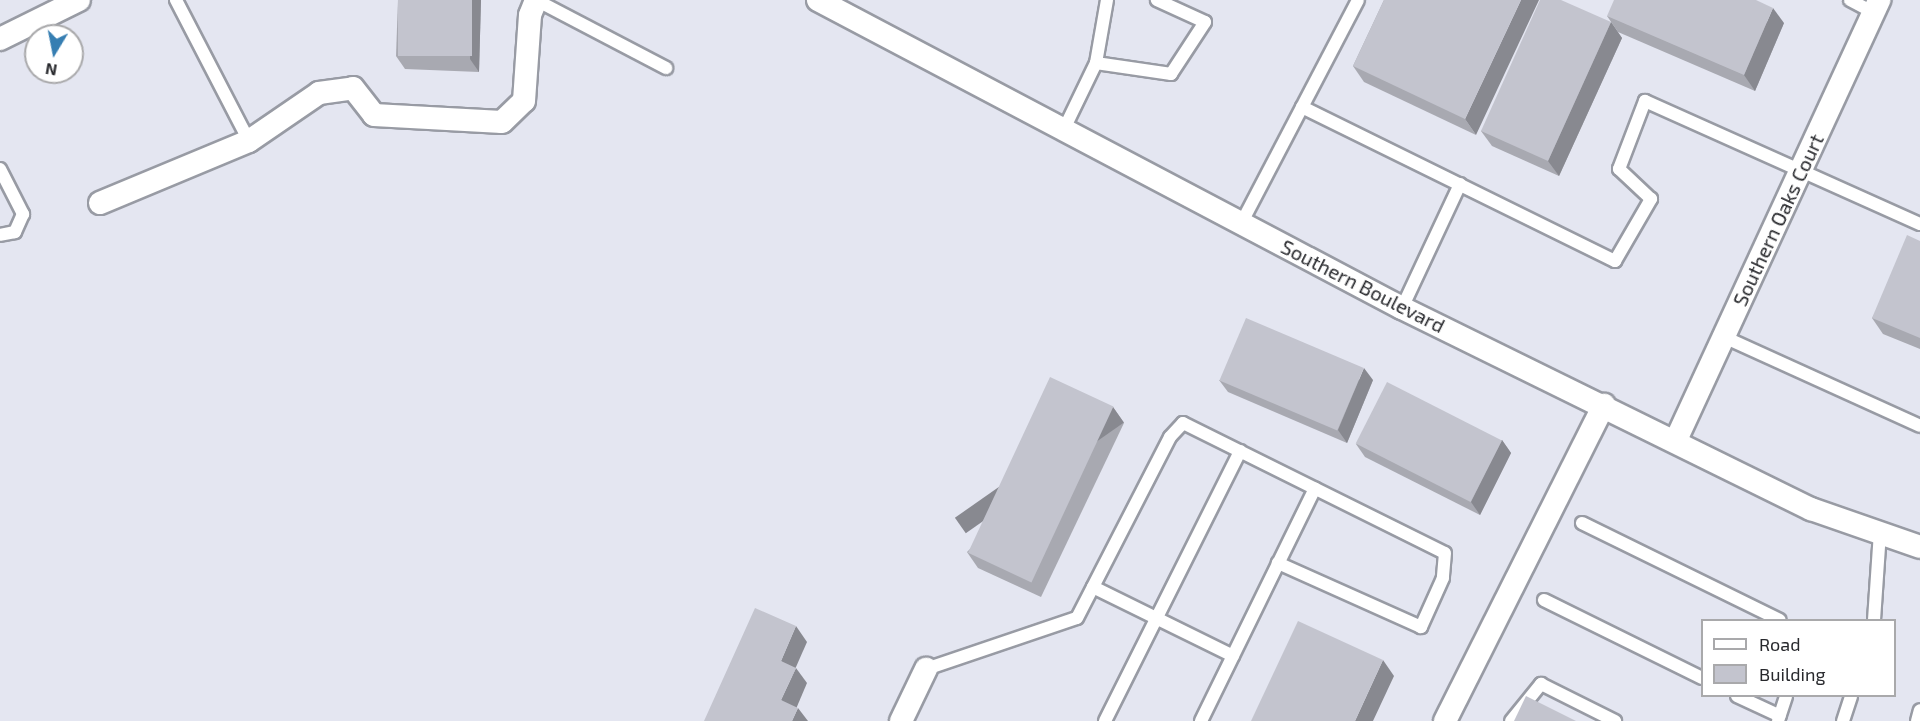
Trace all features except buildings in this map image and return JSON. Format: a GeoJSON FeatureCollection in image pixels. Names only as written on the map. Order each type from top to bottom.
{"type":"FeatureCollection","features":[{"type":"Feature","properties":{"kind":"street"},"geometry":{"type":"LineString","coordinates":[[0,39],[79,0]]}},
{"type":"Feature","properties":{"kind":"street"},"geometry":{"type":"LineString","coordinates":[[100,203],[249,141],[319,93],[353,88],[374,115],[502,122],[524,100],[530,15],[536,0]]}},
{"type":"Feature","properties":{"kind":"street","name":"Southern Boulevard"},"geometry":{"type":"LineString","coordinates":[[818,0],[1065,127],[1402,308],[1676,440],[1811,509],[1920,547]]}},
{"type":"Feature","properties":{"kind":"street","name":"Southern Oaks Court"},"geometry":{"type":"LineString","coordinates":[[1676,440],[1876,6]]}},
{"type":"Feature","properties":{"kind":"street"},"geometry":{"type":"LineString","coordinates":[[1445,721],[1604,405]]}},
{"type":"Feature","properties":{"kind":"street"},"geometry":{"type":"LineString","coordinates":[[901,721],[926,669]]}},
{"type":"Feature","properties":{"kind":"lane"},"geometry":{"type":"LineString","coordinates":[[176,0],[249,141]]}},
{"type":"Feature","properties":{"kind":"lane"},"geometry":{"type":"LineString","coordinates":[[536,0],[666,68]]}},
{"type":"Feature","properties":{"kind":"lane"},"geometry":{"type":"LineString","coordinates":[[1065,127],[1096,63],[1107,0]]}},
{"type":"Feature","properties":{"kind":"lane"},"geometry":{"type":"LineString","coordinates":[[1096,63],[1171,74],[1205,22],[1158,0]]}},
{"type":"Feature","properties":{"kind":"lane"},"geometry":{"type":"LineString","coordinates":[[1242,222],[1358,0]]}},
{"type":"Feature","properties":{"kind":"lane"},"geometry":{"type":"LineString","coordinates":[[1850,0],[1876,6]]}},
{"type":"Feature","properties":{"kind":"lane"},"geometry":{"type":"LineString","coordinates":[[1302,107],[1615,261],[1651,199],[1619,169],[1645,101],[1920,224]]}},
{"type":"Feature","properties":{"kind":"lane"},"geometry":{"type":"LineString","coordinates":[[0,169],[22,214],[15,232],[0,235]]}},
{"type":"Feature","properties":{"kind":"lane"},"geometry":{"type":"LineString","coordinates":[[1402,308],[1460,184]]}},
{"type":"Feature","properties":{"kind":"lane"},"geometry":{"type":"LineString","coordinates":[[1724,338],[1920,426]]}},
{"type":"Feature","properties":{"kind":"lane"},"geometry":{"type":"LineString","coordinates":[[926,669],[1077,618],[1170,437],[1183,423],[1445,553],[1443,578],[1421,627],[1278,563]]}},
{"type":"Feature","properties":{"kind":"lane"},"geometry":{"type":"LineString","coordinates":[[1105,721],[1240,451]]}},
{"type":"Feature","properties":{"kind":"lane"},"geometry":{"type":"LineString","coordinates":[[1201,721],[1315,488]]}},
{"type":"Feature","properties":{"kind":"lane"},"geometry":{"type":"LineString","coordinates":[[1582,523],[1776,619]]}},
{"type":"Feature","properties":{"kind":"lane"},"geometry":{"type":"LineString","coordinates":[[1874,619],[1880,533]]}},
{"type":"Feature","properties":{"kind":"lane"},"geometry":{"type":"LineString","coordinates":[[1093,587],[1233,656]]}},
{"type":"Feature","properties":{"kind":"lane"},"geometry":{"type":"LineString","coordinates":[[1544,600],[1701,678]]}},
{"type":"Feature","properties":{"kind":"lane"},"geometry":{"type":"LineString","coordinates":[[1511,721],[1541,684],[1615,721]]}},
{"type":"Feature","properties":{"kind":"lane"},"geometry":{"type":"LineString","coordinates":[[1739,697],[1779,719],[1786,697]]}},
{"type":"Feature","properties":{"kind":"lane"},"geometry":{"type":"LineString","coordinates":[[1843,721],[1851,697]]}},
{"type":"Feature","properties":{"kind":"lane"},"geometry":{"type":"LineString","coordinates":[[1917,721],[1920,710]]}}]}
